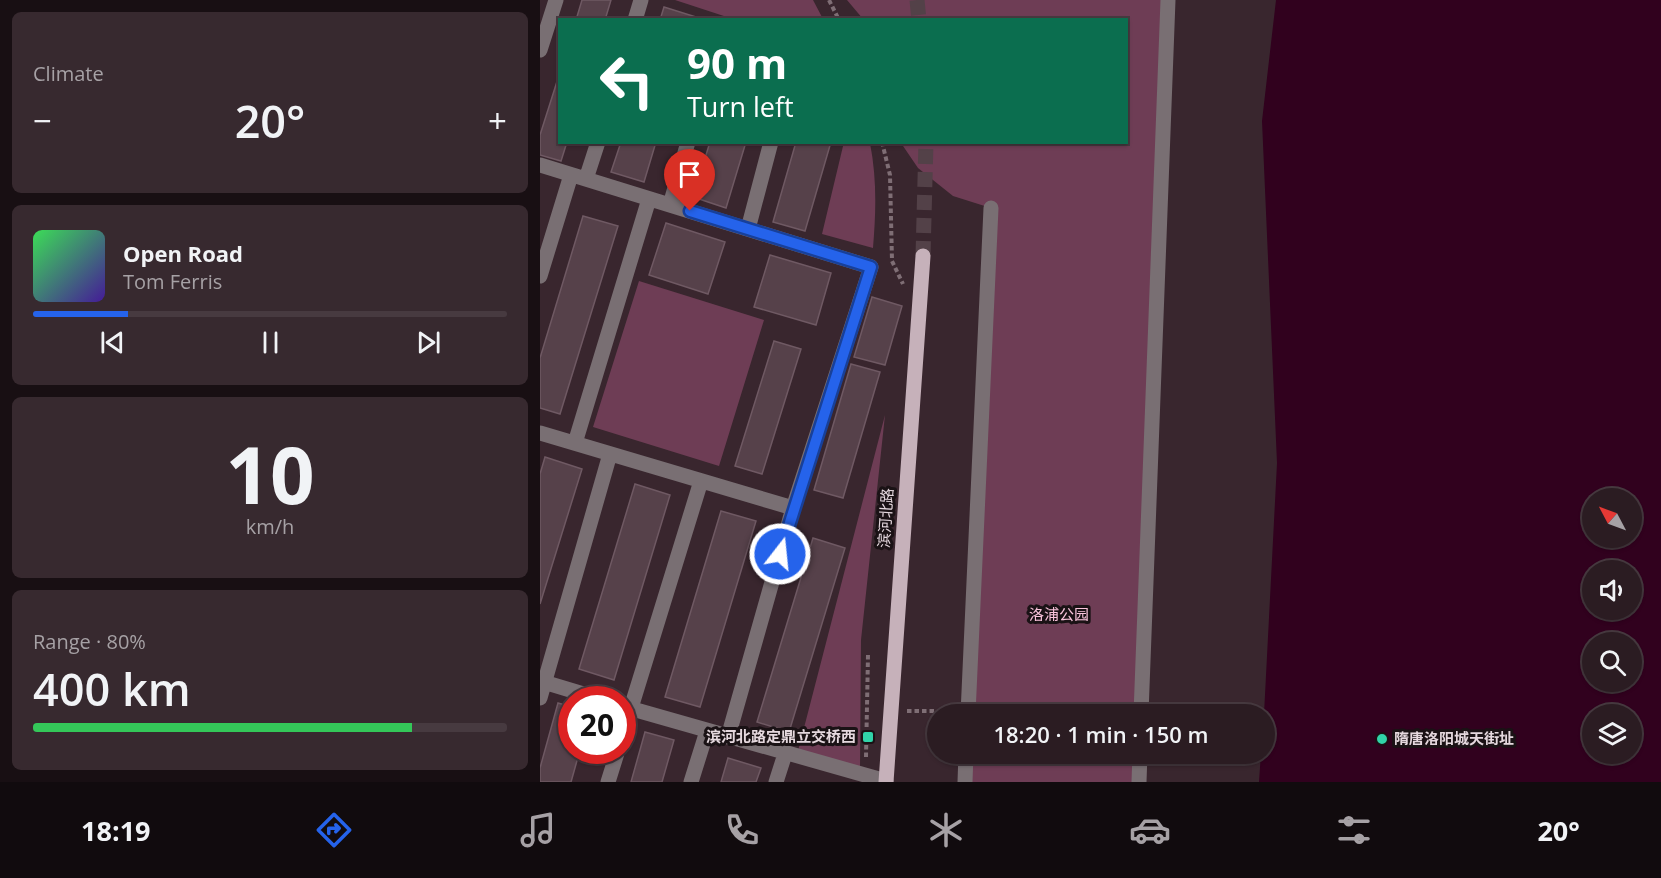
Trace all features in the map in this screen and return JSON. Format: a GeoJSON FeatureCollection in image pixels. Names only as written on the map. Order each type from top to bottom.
{"type":"FeatureCollection","features":[{"type":"Feature","properties":{"kind":"main road","name":"滨河北路"},"geometry":{"type":"LineString","coordinates":[[886,781],[923,256]]}},
{"type":"Feature","properties":{"kind":"street"},"geometry":{"type":"LineString","coordinates":[[540,50],[556,0]]}},
{"type":"Feature","properties":{"kind":"street"},"geometry":{"type":"LineString","coordinates":[[636,18],[641,0]]}},
{"type":"Feature","properties":{"kind":"street"},"geometry":{"type":"LineString","coordinates":[[1141,704],[1168,0]]}},
{"type":"Feature","properties":{"kind":"street"},"geometry":{"type":"LineString","coordinates":[[586,179],[597,144]]}},
{"type":"Feature","properties":{"kind":"street"},"geometry":{"type":"LineString","coordinates":[[670,205],[687,144]]}},
{"type":"Feature","properties":{"kind":"street"},"geometry":{"type":"LineString","coordinates":[[748,229],[770,144]]}},
{"type":"Feature","properties":{"kind":"street"},"geometry":{"type":"LineString","coordinates":[[540,165],[871,267],[793,508],[728,737]]}},
{"type":"Feature","properties":{"kind":"street"},"geometry":{"type":"LineString","coordinates":[[540,276],[571,175]]}},
{"type":"Feature","properties":{"kind":"street"},"geometry":{"type":"LineString","coordinates":[[574,443],[649,199]]}},
{"type":"Feature","properties":{"kind":"street"},"geometry":{"type":"LineString","coordinates":[[968,704],[991,208]]}},
{"type":"Feature","properties":{"kind":"street"},"geometry":{"type":"LineString","coordinates":[[540,433],[793,508]]}},
{"type":"Feature","properties":{"kind":"street"},"geometry":{"type":"LineString","coordinates":[[540,698],[542,682],[610,454]]}},
{"type":"Feature","properties":{"kind":"street"},"geometry":{"type":"LineString","coordinates":[[634,686],[701,481]]}},
{"type":"Feature","properties":{"kind":"street"},"geometry":{"type":"LineString","coordinates":[[542,682],[558,687]]}},
{"type":"Feature","properties":{"kind":"street"},"geometry":{"type":"LineString","coordinates":[[636,710],[886,781]]}},
{"type":"Feature","properties":{"kind":"street"},"geometry":{"type":"LineString","coordinates":[[691,782],[707,730]]}},
{"type":"Feature","properties":{"kind":"street"},"geometry":{"type":"LineString","coordinates":[[776,782],[785,754]]}},
{"type":"Feature","properties":{"kind":"street"},"geometry":{"type":"LineString","coordinates":[[608,782],[614,764]]}},
{"type":"Feature","properties":{"kind":"street"},"geometry":{"type":"LineString","coordinates":[[965,782],[966,764]]}},
{"type":"Feature","properties":{"kind":"street"},"geometry":{"type":"LineString","coordinates":[[1138,782],[1139,764]]}},
{"type":"Feature","properties":{"kind":"path"},"geometry":{"type":"LineString","coordinates":[[829,0],[838,18]]}},
{"type":"Feature","properties":{"kind":"path"},"geometry":{"type":"LineString","coordinates":[[882,144],[890,175],[892,261],[918,314]]}},
{"type":"Feature","properties":{"kind":"path"},"geometry":{"type":"LineString","coordinates":[[866,768],[868,656]]}},
{"type":"Feature","properties":{"kind":"path"},"geometry":{"type":"LineString","coordinates":[[867,711],[878,711]]}},
{"type":"Feature","properties":{"kind":"path"},"geometry":{"type":"LineString","coordinates":[[901,711],[927,712]]}},
{"type":"Feature","properties":{"kind":"green space"},"geometry":{"type":"Polygon","coordinates":[[[675,0],[813,0],[822,18],[730,18],[675,0]]]}},
{"type":"Feature","properties":{"kind":"green space","name":"洛浦公园"},"geometry":{"type":"Polygon","coordinates":[[[847,0],[1168,0],[1141,704],[968,704],[991,208],[953,196],[918,168],[902,144],[1128,144],[1128,18],[862,18],[847,0]]]}},
{"type":"Feature","properties":{"kind":"green space"},"geometry":{"type":"Polygon","coordinates":[[[844,144],[870,144],[875,195],[873,248],[822,234],[844,144]]]}},
{"type":"Feature","properties":{"kind":"green space"},"geometry":{"type":"Polygon","coordinates":[[[639,281],[764,320],[719,466],[593,427],[639,281]]]}},
{"type":"Feature","properties":{"kind":"green space"},"geometry":{"type":"Polygon","coordinates":[[[885,415],[861,640],[860,769],[798,751],[885,415]]]}},
{"type":"Feature","properties":{"kind":"green space"},"geometry":{"type":"Polygon","coordinates":[[[966,764],[1140,764],[1139,782],[965,782],[966,764]]]}},
{"type":"Feature","properties":{"kind":"shaded area"},"geometry":{"type":"Polygon","coordinates":[[[1276,0],[1661,0],[1661,782],[1259,782],[1260,764],[1275,764],[1275,704],[1265,704],[1277,463],[1262,121],[1276,0]]]}},
{"type":"Feature","properties":{"kind":"building"},"geometry":{"type":"Polygon","coordinates":[[[582,0],[611,0],[606,18],[577,18],[582,0]]]}},
{"type":"Feature","properties":{"kind":"building"},"geometry":{"type":"Polygon","coordinates":[[[664,7],[696,17],[696,18],[661,18],[664,7]]]}},
{"type":"Feature","properties":{"kind":"building"},"geometry":{"type":"Polygon","coordinates":[[[558,78],[558,144],[566,144],[561,161],[540,155],[540,135],[558,78]]]}},
{"type":"Feature","properties":{"kind":"building"},"geometry":{"type":"Polygon","coordinates":[[[620,144],[655,144],[644,182],[611,172],[620,144]]]}},
{"type":"Feature","properties":{"kind":"building"},"geometry":{"type":"Polygon","coordinates":[[[709,144],[745,144],[726,208],[693,197],[709,144]]]}},
{"type":"Feature","properties":{"kind":"building"},"geometry":{"type":"Polygon","coordinates":[[[795,144],[830,144],[805,231],[773,222],[795,144]]]}},
{"type":"Feature","properties":{"kind":"building"},"geometry":{"type":"Polygon","coordinates":[[[583,216],[618,226],[560,414],[540,408],[540,358],[583,216]]]}},
{"type":"Feature","properties":{"kind":"building"},"geometry":{"type":"Polygon","coordinates":[[[666,223],[725,242],[708,294],[649,275],[666,223]]]}},
{"type":"Feature","properties":{"kind":"building"},"geometry":{"type":"Polygon","coordinates":[[[770,255],[831,273],[816,325],[754,307],[770,255]]]}},
{"type":"Feature","properties":{"kind":"building"},"geometry":{"type":"Polygon","coordinates":[[[872,297],[902,306],[885,365],[854,357],[872,297]]]}},
{"type":"Feature","properties":{"kind":"building"},"geometry":{"type":"Polygon","coordinates":[[[774,341],[801,349],[762,474],[735,466],[774,341]]]}},
{"type":"Feature","properties":{"kind":"building"},"geometry":{"type":"Polygon","coordinates":[[[851,364],[880,372],[843,498],[814,490],[851,364]]]}},
{"type":"Feature","properties":{"kind":"building"},"geometry":{"type":"Polygon","coordinates":[[[545,457],[582,469],[540,604],[540,474],[545,457]]]}},
{"type":"Feature","properties":{"kind":"building"},"geometry":{"type":"Polygon","coordinates":[[[635,484],[670,495],[614,680],[579,669],[635,484]]]}},
{"type":"Feature","properties":{"kind":"building"},"geometry":{"type":"Polygon","coordinates":[[[721,511],[756,521],[700,707],[665,697],[721,511]]]}},
{"type":"Feature","properties":{"kind":"building"},"geometry":{"type":"Polygon","coordinates":[[[813,538],[845,548],[789,732],[757,722],[813,538]]]}},
{"type":"Feature","properties":{"kind":"building"},"geometry":{"type":"Polygon","coordinates":[[[558,703],[558,764],[576,764],[571,782],[540,782],[540,768],[558,703]]]}},
{"type":"Feature","properties":{"kind":"building"},"geometry":{"type":"Polygon","coordinates":[[[645,732],[674,740],[662,782],[631,782],[645,732]]]}},
{"type":"Feature","properties":{"kind":"building"},"geometry":{"type":"Polygon","coordinates":[[[728,758],[761,768],[756,782],[721,782],[728,758]]]}},
{"type":"Feature","properties":{"kind":"tunnel"},"geometry":{"type":"LineString","coordinates":[[917,0],[919,18]]}},
{"type":"Feature","properties":{"kind":"tunnel"},"geometry":{"type":"LineString","coordinates":[[923,256],[926,144]]}},
{"type":"Feature","properties":{"kind":"place","name":"滨河北路定鼎立交桥西"},"geometry":{"type":"Point","coordinates":[868,737]}},
{"type":"Feature","properties":{"kind":"place","name":"隋唐洛阳城天街址"},"geometry":{"type":"Point","coordinates":[1382,739]}},
{"type":"Feature","properties":{"kind":"route"},"geometry":{"type":"LineString","coordinates":[[690,211],[871,267],[780,554]]}}]}
